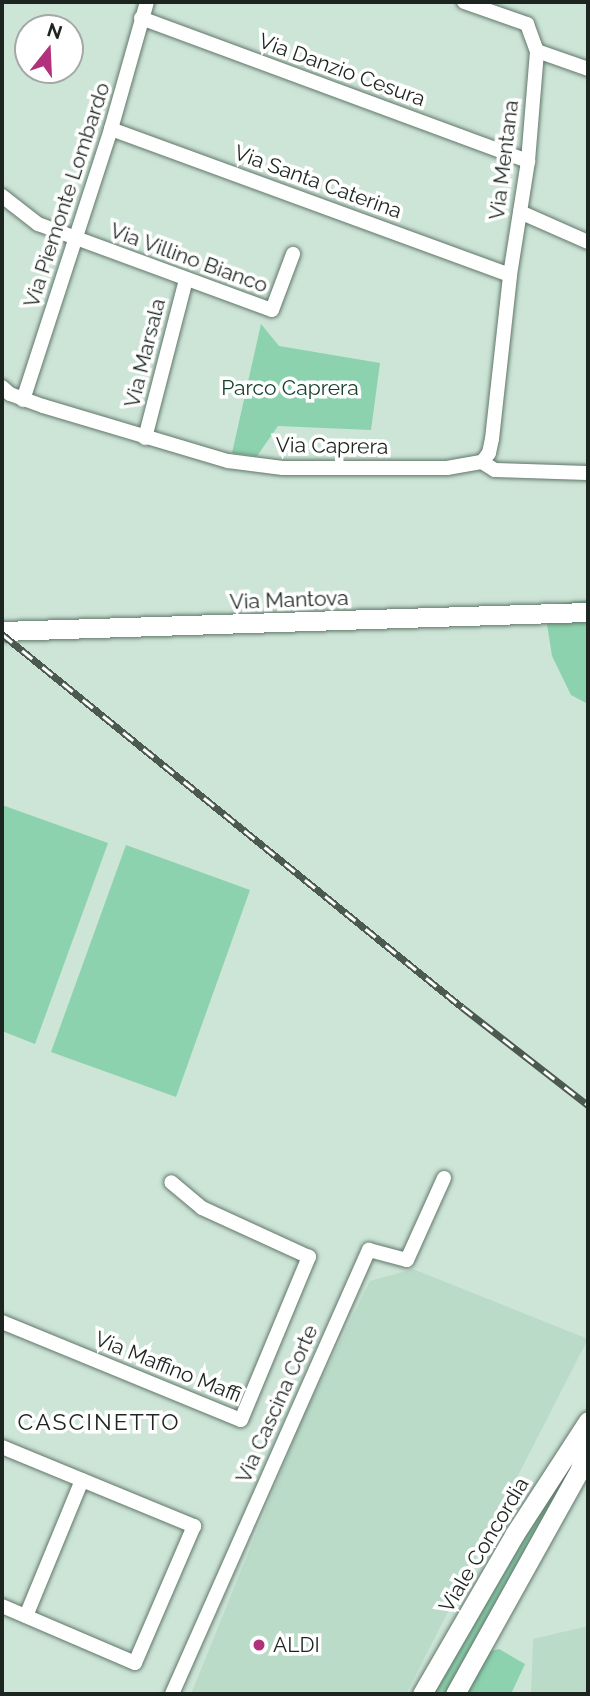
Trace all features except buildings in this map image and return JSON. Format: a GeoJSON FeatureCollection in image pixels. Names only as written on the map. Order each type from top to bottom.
{"type":"FeatureCollection","features":[{"type":"Feature","properties":{"kind":"main road","name":"Via Mantova"},"geometry":{"type":"LineString","coordinates":[[2,631],[585,614]]}},
{"type":"Feature","properties":{"kind":"main road","name":"Viale Concordia"},"geometry":{"type":"LineString","coordinates":[[422,1694],[514,1535],[588,1421]]}},
{"type":"Feature","properties":{"kind":"main road"},"geometry":{"type":"LineString","coordinates":[[455,1694],[580,1469],[588,1440]]}},
{"type":"Feature","properties":{"kind":"street","name":"Via Piemonte Lombardo"},"geometry":{"type":"LineString","coordinates":[[23,400],[111,129],[147,2]]}},
{"type":"Feature","properties":{"kind":"street"},"geometry":{"type":"LineString","coordinates":[[464,2],[527,24],[537,51],[588,69]]}},
{"type":"Feature","properties":{"kind":"street","name":"Via Danzio Cesura"},"geometry":{"type":"LineString","coordinates":[[141,18],[528,161]]}},
{"type":"Feature","properties":{"kind":"street","name":"Via Mentana"},"geometry":{"type":"LineString","coordinates":[[510,275],[528,161],[537,51]]}},
{"type":"Feature","properties":{"kind":"street","name":"Via Santa Caterina"},"geometry":{"type":"LineString","coordinates":[[111,129],[510,275]]}},
{"type":"Feature","properties":{"kind":"street","name":"Via Villino Bianco"},"geometry":{"type":"LineString","coordinates":[[2,196],[38,224],[272,310],[293,254]]}},
{"type":"Feature","properties":{"kind":"street"},"geometry":{"type":"LineString","coordinates":[[520,212],[588,242]]}},
{"type":"Feature","properties":{"kind":"street"},"geometry":{"type":"LineString","coordinates":[[510,275],[492,439],[489,453],[482,463],[495,470],[588,473]]}},
{"type":"Feature","properties":{"kind":"street","name":"Via Marsala"},"geometry":{"type":"LineString","coordinates":[[145,438],[186,279]]}},
{"type":"Feature","properties":{"kind":"street","name":"Via Caprera"},"geometry":{"type":"LineString","coordinates":[[2,387],[23,400],[228,461],[283,468],[447,468],[482,463]]}},
{"type":"Feature","properties":{"kind":"street","name":"Via Cascina Corte"},"geometry":{"type":"LineString","coordinates":[[172,1694],[369,1250],[407,1260],[444,1178]]}},
{"type":"Feature","properties":{"kind":"street","name":"Via Maffino Maffi"},"geometry":{"type":"LineString","coordinates":[[2,1322],[241,1420],[309,1257],[202,1208],[171,1182]]}},
{"type":"Feature","properties":{"kind":"street"},"geometry":{"type":"LineString","coordinates":[[2,1447],[194,1526],[135,1663],[2,1606]]}},
{"type":"Feature","properties":{"kind":"street"},"geometry":{"type":"LineString","coordinates":[[26,1616],[82,1480]]}},
{"type":"Feature","properties":{"kind":"shaded area"},"geometry":{"type":"Polygon","coordinates":[[[413,1269],[588,1339],[406,1694],[191,1694],[305,1413],[370,1281],[413,1269]]]}},
{"type":"Feature","properties":{"kind":"shaded area"},"geometry":{"type":"Polygon","coordinates":[[[588,1626],[588,1694],[531,1694],[533,1639],[588,1626]]]}},
{"type":"Feature","properties":{"kind":"green space","name":"Parco Caprera"},"geometry":{"type":"Polygon","coordinates":[[[261,324],[279,346],[380,363],[371,430],[278,426],[257,456],[232,453],[261,324]]]}},
{"type":"Feature","properties":{"kind":"green space"},"geometry":{"type":"Polygon","coordinates":[[[588,600],[588,704],[571,695],[552,656],[544,605],[588,600]]]}},
{"type":"Feature","properties":{"kind":"green space"},"geometry":{"type":"Polygon","coordinates":[[[2,805],[108,843],[35,1044],[2,1031],[2,805]]]}},
{"type":"Feature","properties":{"kind":"green space"},"geometry":{"type":"Polygon","coordinates":[[[126,845],[250,890],[176,1097],[51,1052],[126,845]]]}},
{"type":"Feature","properties":{"kind":"green space"},"geometry":{"type":"Polygon","coordinates":[[[569,1470],[447,1694],[432,1694],[521,1538],[569,1470]]]}},
{"type":"Feature","properties":{"kind":"green space"},"geometry":{"type":"Polygon","coordinates":[[[499,1649],[525,1664],[511,1694],[462,1694],[486,1652],[499,1649]]]}},
{"type":"Feature","properties":{"kind":"railway"},"geometry":{"type":"LineString","coordinates":[[2,634],[462,1007],[588,1105]]}},
{"type":"Feature","properties":{"kind":"place","name":"ALDI"},"geometry":{"type":"Point","coordinates":[259,1645]}},
{"type":"Feature","properties":{"kind":"district","name":"CASCINETTO"},"geometry":{"type":"Point","coordinates":[99,1422]}}]}
